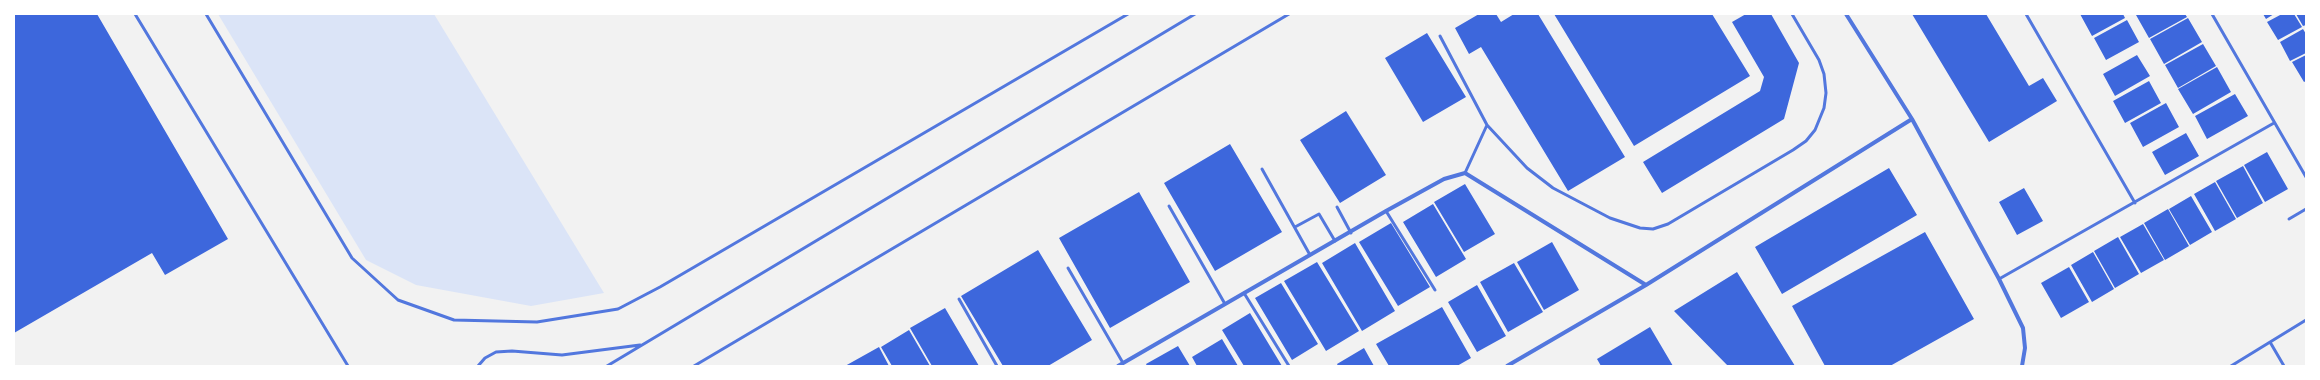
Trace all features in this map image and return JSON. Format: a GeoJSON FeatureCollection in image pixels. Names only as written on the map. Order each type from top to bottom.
{"type":"FeatureCollection","features":[{"type":"Feature","properties":{"kind":"street"},"geometry":{"type":"LineString","coordinates":[[1846,14],[1912,119],[1999,279],[2022,328],[2025,348],[2022,366]]}},
{"type":"Feature","properties":{"kind":"street"},"geometry":{"type":"LineString","coordinates":[[1507,366],[1646,285],[1912,119]]}},
{"type":"Feature","properties":{"kind":"street"},"geometry":{"type":"LineString","coordinates":[[1118,366],[1350,233],[1386,210],[1444,180],[1465,173],[1646,285]]}},
{"type":"Feature","properties":{"kind":"lane"},"geometry":{"type":"LineString","coordinates":[[135,14],[348,366]]}},
{"type":"Feature","properties":{"kind":"lane"},"geometry":{"type":"LineString","coordinates":[[206,14],[352,258],[398,300],[454,320],[537,322],[618,309],[625,306],[1128,14]]}},
{"type":"Feature","properties":{"kind":"lane"},"geometry":{"type":"LineString","coordinates":[[606,366],[1195,14]]}},
{"type":"Feature","properties":{"kind":"lane"},"geometry":{"type":"LineString","coordinates":[[694,366],[1289,14]]}},
{"type":"Feature","properties":{"kind":"lane"},"geometry":{"type":"LineString","coordinates":[[1440,36],[1487,125],[1512,154],[1553,188],[1610,218],[1640,228],[1653,229],[1668,224],[1793,150],[1806,141],[1815,130],[1824,108],[1826,93],[1824,74],[1819,60],[1792,14]]}},
{"type":"Feature","properties":{"kind":"lane"},"geometry":{"type":"LineString","coordinates":[[2026,14],[2135,203]]}},
{"type":"Feature","properties":{"kind":"lane"},"geometry":{"type":"LineString","coordinates":[[2212,14],[2306,177]]}},
{"type":"Feature","properties":{"kind":"lane"},"geometry":{"type":"LineString","coordinates":[[1999,279],[2274,123]]}},
{"type":"Feature","properties":{"kind":"lane"},"geometry":{"type":"LineString","coordinates":[[1465,173],[1487,125]]}},
{"type":"Feature","properties":{"kind":"lane"},"geometry":{"type":"LineString","coordinates":[[1262,169],[1310,255]]}},
{"type":"Feature","properties":{"kind":"lane"},"geometry":{"type":"LineString","coordinates":[[1169,206],[1225,304]]}},
{"type":"Feature","properties":{"kind":"lane"},"geometry":{"type":"LineString","coordinates":[[1337,207],[1350,233]]}},
{"type":"Feature","properties":{"kind":"lane"},"geometry":{"type":"LineString","coordinates":[[2289,220],[2306,209]]}},
{"type":"Feature","properties":{"kind":"lane"},"geometry":{"type":"LineString","coordinates":[[1386,210],[1435,290]]}},
{"type":"Feature","properties":{"kind":"lane"},"geometry":{"type":"LineString","coordinates":[[1295,227],[1320,214],[1335,241]]}},
{"type":"Feature","properties":{"kind":"lane"},"geometry":{"type":"LineString","coordinates":[[1068,268],[1123,363]]}},
{"type":"Feature","properties":{"kind":"lane"},"geometry":{"type":"LineString","coordinates":[[1244,293],[1289,366]]}},
{"type":"Feature","properties":{"kind":"lane"},"geometry":{"type":"LineString","coordinates":[[959,299],[997,366]]}},
{"type":"Feature","properties":{"kind":"lane"},"geometry":{"type":"LineString","coordinates":[[2231,366],[2306,320]]}},
{"type":"Feature","properties":{"kind":"lane"},"geometry":{"type":"LineString","coordinates":[[2270,342],[2284,366]]}},
{"type":"Feature","properties":{"kind":"lane"},"geometry":{"type":"LineString","coordinates":[[478,366],[484,358],[496,352],[562,356],[641,345]]}},
{"type":"Feature","properties":{"kind":"shaded area"},"geometry":{"type":"Polygon","coordinates":[[[218,14],[434,14],[604,293],[531,306],[416,285],[366,260],[218,14]]]}},
{"type":"Feature","properties":{"kind":"building"},"geometry":{"type":"Polygon","coordinates":[[[14,14],[97,14],[228,239],[165,275],[152,253],[14,333],[14,14]]]}},
{"type":"Feature","properties":{"kind":"building"},"geometry":{"type":"Polygon","coordinates":[[[1479,14],[1496,14],[1501,22],[1514,14],[1538,14],[1625,157],[1568,191],[1481,47],[1469,54],[1455,28],[1479,14]]]}},
{"type":"Feature","properties":{"kind":"building"},"geometry":{"type":"Polygon","coordinates":[[[1554,14],[1712,14],[1750,76],[1634,146],[1554,14]]]}},
{"type":"Feature","properties":{"kind":"building"},"geometry":{"type":"Polygon","coordinates":[[[1746,14],[1771,14],[1799,63],[1784,119],[1662,193],[1643,162],[1760,91],[1764,77],[1732,22],[1746,14]]]}},
{"type":"Feature","properties":{"kind":"building"},"geometry":{"type":"Polygon","coordinates":[[[1912,14],[1986,14],[2029,86],[2043,78],[2057,101],[1989,142],[1912,14]]]}},
{"type":"Feature","properties":{"kind":"building"},"geometry":{"type":"Polygon","coordinates":[[[2080,14],[2123,14],[2125,18],[2092,36],[2080,14]]]}},
{"type":"Feature","properties":{"kind":"building"},"geometry":{"type":"Polygon","coordinates":[[[2185,14],[2187,17],[2149,38],[2136,15],[2185,14]]]}},
{"type":"Feature","properties":{"kind":"building"},"geometry":{"type":"Polygon","coordinates":[[[2263,14],[2274,14],[2266,19],[2263,14]]]}},
{"type":"Feature","properties":{"kind":"building"},"geometry":{"type":"Polygon","coordinates":[[[2282,14],[2294,14],[2302,27],[2278,40],[2267,22],[2282,14]]]}},
{"type":"Feature","properties":{"kind":"building"},"geometry":{"type":"Polygon","coordinates":[[[2296,14],[2306,14],[2306,25],[2303,26],[2296,14]]]}},
{"type":"Feature","properties":{"kind":"building"},"geometry":{"type":"Polygon","coordinates":[[[2188,18],[2202,42],[2164,64],[2150,39],[2188,18]]]}},
{"type":"Feature","properties":{"kind":"building"},"geometry":{"type":"Polygon","coordinates":[[[2127,20],[2139,42],[2106,60],[2094,38],[2127,20]]]}},
{"type":"Feature","properties":{"kind":"building"},"geometry":{"type":"Polygon","coordinates":[[[2303,29],[2306,34],[2306,53],[2290,61],[2280,42],[2303,29]]]}},
{"type":"Feature","properties":{"kind":"building"},"geometry":{"type":"Polygon","coordinates":[[[1427,33],[1466,97],[1423,122],[1385,58],[1427,33]]]}},
{"type":"Feature","properties":{"kind":"building"},"geometry":{"type":"Polygon","coordinates":[[[2203,44],[2216,66],[2178,88],[2165,65],[2203,44]]]}},
{"type":"Feature","properties":{"kind":"building"},"geometry":{"type":"Polygon","coordinates":[[[2137,55],[2150,76],[2115,96],[2103,74],[2137,55]]]}},
{"type":"Feature","properties":{"kind":"building"},"geometry":{"type":"Polygon","coordinates":[[[2306,55],[2306,81],[2304,82],[2292,62],[2306,55]]]}},
{"type":"Feature","properties":{"kind":"building"},"geometry":{"type":"Polygon","coordinates":[[[2217,67],[2231,92],[2193,114],[2178,89],[2217,67]]]}},
{"type":"Feature","properties":{"kind":"building"},"geometry":{"type":"Polygon","coordinates":[[[2149,81],[2161,103],[2125,123],[2113,101],[2149,81]]]}},
{"type":"Feature","properties":{"kind":"building"},"geometry":{"type":"Polygon","coordinates":[[[2235,94],[2248,116],[2207,139],[2195,116],[2235,94]]]}},
{"type":"Feature","properties":{"kind":"building"},"geometry":{"type":"Polygon","coordinates":[[[2166,103],[2179,127],[2143,147],[2130,123],[2166,103]]]}},
{"type":"Feature","properties":{"kind":"building"},"geometry":{"type":"Polygon","coordinates":[[[1346,111],[1386,175],[1340,203],[1300,140],[1346,111]]]}},
{"type":"Feature","properties":{"kind":"building"},"geometry":{"type":"Polygon","coordinates":[[[2186,133],[2199,156],[2165,175],[2152,152],[2186,133]]]}},
{"type":"Feature","properties":{"kind":"building"},"geometry":{"type":"Polygon","coordinates":[[[1230,144],[1282,232],[1215,271],[1164,183],[1230,144]]]}},
{"type":"Feature","properties":{"kind":"building"},"geometry":{"type":"Polygon","coordinates":[[[2267,152],[2288,189],[2265,202],[2244,165],[2267,152]]]}},
{"type":"Feature","properties":{"kind":"building"},"geometry":{"type":"Polygon","coordinates":[[[2243,166],[2263,203],[2237,218],[2216,181],[2243,166]]]}},
{"type":"Feature","properties":{"kind":"building"},"geometry":{"type":"Polygon","coordinates":[[[1889,168],[1917,215],[1782,294],[1755,247],[1889,168]]]}},
{"type":"Feature","properties":{"kind":"building"},"geometry":{"type":"Polygon","coordinates":[[[2215,182],[2236,219],[2215,231],[2194,194],[2215,182]]]}},
{"type":"Feature","properties":{"kind":"building"},"geometry":{"type":"Polygon","coordinates":[[[1465,184],[1495,234],[1464,252],[1434,202],[1465,184]]]}},
{"type":"Feature","properties":{"kind":"building"},"geometry":{"type":"Polygon","coordinates":[[[2024,188],[2043,221],[2017,235],[1999,202],[2024,188]]]}},
{"type":"Feature","properties":{"kind":"building"},"geometry":{"type":"Polygon","coordinates":[[[1139,192],[1190,282],[1110,328],[1059,238],[1139,192]]]}},
{"type":"Feature","properties":{"kind":"building"},"geometry":{"type":"Polygon","coordinates":[[[2191,196],[2212,232],[2190,245],[2169,209],[2191,196]]]}},
{"type":"Feature","properties":{"kind":"building"},"geometry":{"type":"Polygon","coordinates":[[[1433,204],[1466,259],[1436,277],[1403,222],[1433,204]]]}},
{"type":"Feature","properties":{"kind":"building"},"geometry":{"type":"Polygon","coordinates":[[[2168,209],[2189,246],[2165,260],[2144,223],[2168,209]]]}},
{"type":"Feature","properties":{"kind":"building"},"geometry":{"type":"Polygon","coordinates":[[[1391,223],[1430,287],[1398,306],[1359,242],[1391,223]]]}},
{"type":"Feature","properties":{"kind":"building"},"geometry":{"type":"Polygon","coordinates":[[[2143,224],[2164,260],[2141,273],[2120,237],[2143,224]]]}},
{"type":"Feature","properties":{"kind":"building"},"geometry":{"type":"Polygon","coordinates":[[[1925,232],[1974,319],[1890,366],[1825,366],[1792,306],[1925,232]]]}},
{"type":"Feature","properties":{"kind":"building"},"geometry":{"type":"Polygon","coordinates":[[[2118,237],[2139,274],[2115,288],[2094,251],[2118,237]]]}},
{"type":"Feature","properties":{"kind":"building"},"geometry":{"type":"Polygon","coordinates":[[[1552,242],[1579,290],[1544,310],[1517,262],[1552,242]]]}},
{"type":"Feature","properties":{"kind":"building"},"geometry":{"type":"Polygon","coordinates":[[[1355,243],[1395,311],[1362,331],[1322,263],[1355,243]]]}},
{"type":"Feature","properties":{"kind":"building"},"geometry":{"type":"Polygon","coordinates":[[[1038,250],[1092,340],[1048,366],[1003,366],[961,296],[1038,250]]]}},
{"type":"Feature","properties":{"kind":"building"},"geometry":{"type":"Polygon","coordinates":[[[2093,252],[2114,289],[2092,302],[2071,265],[2093,252]]]}},
{"type":"Feature","properties":{"kind":"building"},"geometry":{"type":"Polygon","coordinates":[[[1317,262],[1359,331],[1326,351],[1284,281],[1317,262]]]}},
{"type":"Feature","properties":{"kind":"building"},"geometry":{"type":"Polygon","coordinates":[[[1514,263],[1543,312],[1508,332],[1480,282],[1514,263]]]}},
{"type":"Feature","properties":{"kind":"building"},"geometry":{"type":"Polygon","coordinates":[[[2069,267],[2089,302],[2061,318],[2041,283],[2069,267]]]}},
{"type":"Feature","properties":{"kind":"building"},"geometry":{"type":"Polygon","coordinates":[[[1737,272],[1795,366],[1728,366],[1674,311],[1737,272]]]}},
{"type":"Feature","properties":{"kind":"building"},"geometry":{"type":"Polygon","coordinates":[[[1281,283],[1318,344],[1292,360],[1255,298],[1281,283]]]}},
{"type":"Feature","properties":{"kind":"building"},"geometry":{"type":"Polygon","coordinates":[[[1477,285],[1506,336],[1477,352],[1448,302],[1477,285]]]}},
{"type":"Feature","properties":{"kind":"building"},"geometry":{"type":"Polygon","coordinates":[[[1442,307],[1471,358],[1457,366],[1389,366],[1376,344],[1442,307]]]}},
{"type":"Feature","properties":{"kind":"building"},"geometry":{"type":"Polygon","coordinates":[[[945,308],[979,366],[932,366],[910,328],[945,308]]]}},
{"type":"Feature","properties":{"kind":"building"},"geometry":{"type":"Polygon","coordinates":[[[1250,313],[1282,366],[1244,366],[1222,330],[1250,313]]]}},
{"type":"Feature","properties":{"kind":"building"},"geometry":{"type":"Polygon","coordinates":[[[1650,327],[1673,366],[1601,366],[1597,359],[1650,327]]]}},
{"type":"Feature","properties":{"kind":"building"},"geometry":{"type":"Polygon","coordinates":[[[909,330],[930,366],[892,366],[881,347],[909,330]]]}},
{"type":"Feature","properties":{"kind":"building"},"geometry":{"type":"Polygon","coordinates":[[[1222,339],[1238,366],[1197,366],[1192,357],[1222,339]]]}},
{"type":"Feature","properties":{"kind":"building"},"geometry":{"type":"Polygon","coordinates":[[[1178,346],[1190,366],[1147,366],[1146,364],[1178,346]]]}},
{"type":"Feature","properties":{"kind":"building"},"geometry":{"type":"Polygon","coordinates":[[[879,347],[889,366],[845,366],[879,347]]]}},
{"type":"Feature","properties":{"kind":"building"},"geometry":{"type":"Polygon","coordinates":[[[1364,348],[1374,366],[1338,366],[1337,364],[1364,348]]]}}]}
